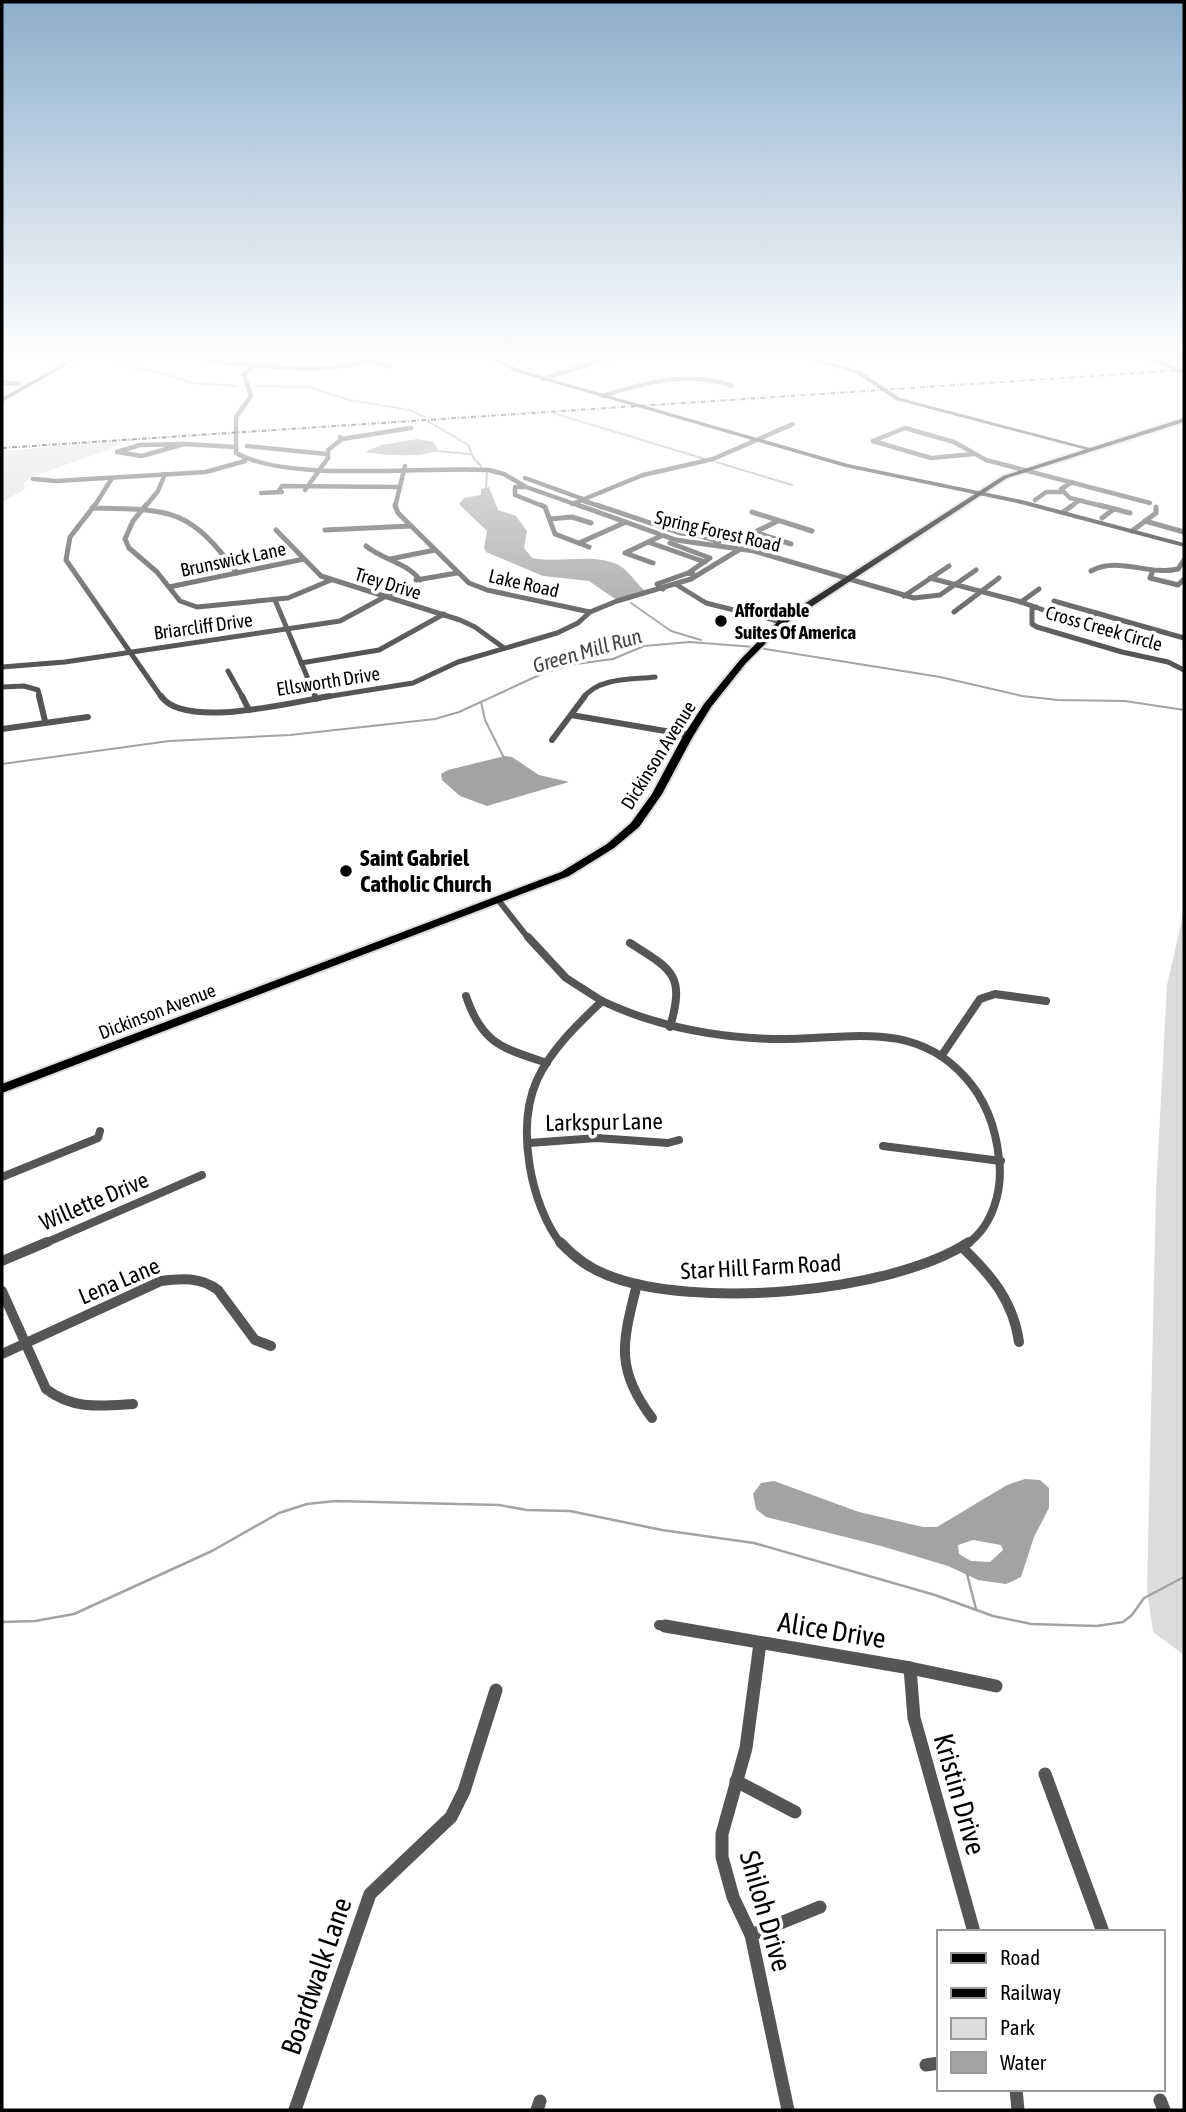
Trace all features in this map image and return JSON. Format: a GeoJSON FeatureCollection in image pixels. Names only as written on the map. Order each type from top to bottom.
{"type":"FeatureCollection","features":[{"type":"Feature","properties":{"kind":"main road"},"geometry":{"type":"LineString","coordinates":[[802,454],[847,466],[980,492],[1184,545]]}},
{"type":"Feature","properties":{"kind":"main road","name":"Dickinson Avenue"},"geometry":{"type":"LineString","coordinates":[[2,1089],[499,901],[565,874],[603,852],[636,824],[663,784],[688,735],[738,667],[782,622],[1005,477],[1076,454]]}},
{"type":"Feature","properties":{"kind":"street"},"geometry":{"type":"LineString","coordinates":[[123,454],[132,456],[157,454]]}},
{"type":"Feature","properties":{"kind":"street"},"geometry":{"type":"LineString","coordinates":[[237,454],[245,461]]}},
{"type":"Feature","properties":{"kind":"street"},"geometry":{"type":"LineString","coordinates":[[306,489],[327,454],[317,454]]}},
{"type":"Feature","properties":{"kind":"street"},"geometry":{"type":"LineString","coordinates":[[572,504],[625,481],[705,462],[726,454]]}},
{"type":"Feature","properties":{"kind":"street"},"geometry":{"type":"LineString","coordinates":[[920,454],[936,458],[974,454],[1150,503]]}},
{"type":"Feature","properties":{"kind":"street"},"geometry":{"type":"LineString","coordinates":[[33,479],[56,481],[206,472],[245,461]]}},
{"type":"Feature","properties":{"kind":"street","name":"Spring Forest Road"},"geometry":{"type":"LineString","coordinates":[[245,461],[269,465],[489,470],[504,474],[538,492],[676,540],[741,548],[904,596],[928,600],[939,597],[976,570]]}},
{"type":"Feature","properties":{"kind":"street"},"geometry":{"type":"LineString","coordinates":[[321,465],[333,463]]}},
{"type":"Feature","properties":{"kind":"street"},"geometry":{"type":"LineString","coordinates":[[343,464],[404,468],[440,464]]}},
{"type":"Feature","properties":{"kind":"street","name":"Lake Road"},"geometry":{"type":"LineString","coordinates":[[404,468],[395,506],[411,526],[469,583],[487,590],[590,612]]}},
{"type":"Feature","properties":{"kind":"street"},"geometry":{"type":"LineString","coordinates":[[165,474],[164,483],[125,534],[125,544],[148,563],[180,601],[197,607],[275,600],[300,595],[331,580]]}},
{"type":"Feature","properties":{"kind":"street","name":"Ellsworth Drive"},"geometry":{"type":"LineString","coordinates":[[112,478],[108,490],[68,537],[64,551],[66,560],[164,701],[191,712],[219,714],[413,683],[458,662],[557,633],[578,623],[590,612],[617,601],[677,585],[697,576],[750,543]]}},
{"type":"Feature","properties":{"kind":"street"},"geometry":{"type":"LineString","coordinates":[[525,478],[680,533],[719,541],[719,545]]}},
{"type":"Feature","properties":{"kind":"street"},"geometry":{"type":"LineString","coordinates":[[1072,482],[1060,489],[1070,498],[1130,513]]}},
{"type":"Feature","properties":{"kind":"street"},"geometry":{"type":"LineString","coordinates":[[261,493],[278,492],[282,486],[306,489],[399,487]]}},
{"type":"Feature","properties":{"kind":"street"},"geometry":{"type":"LineString","coordinates":[[525,486],[515,487],[515,495],[543,505],[557,535],[589,547]]}},
{"type":"Feature","properties":{"kind":"street"},"geometry":{"type":"LineString","coordinates":[[538,492],[550,487]]}},
{"type":"Feature","properties":{"kind":"street"},"geometry":{"type":"LineString","coordinates":[[1035,500],[1046,492],[1064,492]]}},
{"type":"Feature","properties":{"kind":"street"},"geometry":{"type":"LineString","coordinates":[[1063,512],[1080,500]]}},
{"type":"Feature","properties":{"kind":"street"},"geometry":{"type":"LineString","coordinates":[[1132,531],[1156,513],[1156,507]]}},
{"type":"Feature","properties":{"kind":"street"},"geometry":{"type":"LineString","coordinates":[[92,508],[169,512],[182,518],[225,556],[237,573]]}},
{"type":"Feature","properties":{"kind":"street"},"geometry":{"type":"LineString","coordinates":[[1102,518],[1114,509]]}},
{"type":"Feature","properties":{"kind":"street"},"geometry":{"type":"LineString","coordinates":[[752,512],[812,531]]}},
{"type":"Feature","properties":{"kind":"street"},"geometry":{"type":"LineString","coordinates":[[550,519],[572,517],[591,523]]}},
{"type":"Feature","properties":{"kind":"street"},"geometry":{"type":"LineString","coordinates":[[750,543],[755,540],[757,533],[778,520]]}},
{"type":"Feature","properties":{"kind":"street"},"geometry":{"type":"LineString","coordinates":[[579,543],[626,522]]}},
{"type":"Feature","properties":{"kind":"street"},"geometry":{"type":"LineString","coordinates":[[1144,522],[1184,532]]}},
{"type":"Feature","properties":{"kind":"street"},"geometry":{"type":"LineString","coordinates":[[639,527],[650,523]]}},
{"type":"Feature","properties":{"kind":"street"},"geometry":{"type":"LineString","coordinates":[[325,530],[411,526]]}},
{"type":"Feature","properties":{"kind":"street","name":"Trey Drive"},"geometry":{"type":"LineString","coordinates":[[276,530],[320,576],[475,626],[504,648]]}},
{"type":"Feature","properties":{"kind":"street"},"geometry":{"type":"LineString","coordinates":[[757,533],[791,544]]}},
{"type":"Feature","properties":{"kind":"street"},"geometry":{"type":"LineString","coordinates":[[653,563],[625,553],[663,535]]}},
{"type":"Feature","properties":{"kind":"street"},"geometry":{"type":"LineString","coordinates":[[657,538],[710,558],[688,573],[657,583],[663,589]]}},
{"type":"Feature","properties":{"kind":"street"},"geometry":{"type":"LineString","coordinates":[[750,543],[762,547],[776,539]]}},
{"type":"Feature","properties":{"kind":"street"},"geometry":{"type":"LineString","coordinates":[[648,542],[714,565]]}},
{"type":"Feature","properties":{"kind":"street"},"geometry":{"type":"LineString","coordinates":[[366,546],[374,554],[413,568],[418,580],[457,573]]}},
{"type":"Feature","properties":{"kind":"street"},"geometry":{"type":"LineString","coordinates":[[387,559],[435,550]]}},
{"type":"Feature","properties":{"kind":"street","name":"Brunswick Lane"},"geometry":{"type":"LineString","coordinates":[[169,587],[304,559]]}},
{"type":"Feature","properties":{"kind":"street"},"geometry":{"type":"LineString","coordinates":[[1091,571],[1100,565],[1112,565],[1152,573],[1181,569],[1184,560]]}},
{"type":"Feature","properties":{"kind":"street"},"geometry":{"type":"LineString","coordinates":[[904,596],[949,566]]}},
{"type":"Feature","properties":{"kind":"street"},"geometry":{"type":"LineString","coordinates":[[688,573],[697,576]]}},
{"type":"Feature","properties":{"kind":"street"},"geometry":{"type":"LineString","coordinates":[[1152,573],[1150,578],[1178,585],[1183,580]]}},
{"type":"Feature","properties":{"kind":"street","name":"Cross Creek Circle"},"geometry":{"type":"LineString","coordinates":[[930,578],[1021,602],[1083,624],[1096,613]]}},
{"type":"Feature","properties":{"kind":"street"},"geometry":{"type":"LineString","coordinates":[[954,612],[999,578]]}},
{"type":"Feature","properties":{"kind":"street"},"geometry":{"type":"LineString","coordinates":[[677,585],[706,603],[782,622]]}},
{"type":"Feature","properties":{"kind":"street","name":"Briarcliff Drive"},"geometry":{"type":"LineString","coordinates":[[2,667],[45,665],[340,621],[401,588]]}},
{"type":"Feature","properties":{"kind":"street"},"geometry":{"type":"LineString","coordinates":[[1021,602],[1039,589]]}},
{"type":"Feature","properties":{"kind":"street"},"geometry":{"type":"LineString","coordinates":[[275,600],[316,699]]}},
{"type":"Feature","properties":{"kind":"street","name":"Cross Creek Circle"},"geometry":{"type":"LineString","coordinates":[[1054,601],[1184,638]]}},
{"type":"Feature","properties":{"kind":"street","name":"Cross Creek Circle"},"geometry":{"type":"LineString","coordinates":[[1036,607],[1032,610],[1032,624],[1037,627],[1122,652],[1168,662],[1184,670]]}},
{"type":"Feature","properties":{"kind":"street"},"geometry":{"type":"LineString","coordinates":[[301,663],[379,650],[444,614]]}},
{"type":"Feature","properties":{"kind":"street"},"geometry":{"type":"LineString","coordinates":[[228,671],[249,710]]}},
{"type":"Feature","properties":{"kind":"street"},"geometry":{"type":"LineString","coordinates":[[552,740],[590,690],[609,682],[655,677]]}},
{"type":"Feature","properties":{"kind":"street"},"geometry":{"type":"LineString","coordinates":[[2,687],[24,686],[38,690],[45,721]]}},
{"type":"Feature","properties":{"kind":"street"},"geometry":{"type":"LineString","coordinates":[[570,715],[688,735]]}},
{"type":"Feature","properties":{"kind":"street"},"geometry":{"type":"LineString","coordinates":[[2,729],[88,717]]}},
{"type":"Feature","properties":{"kind":"street","name":"Star Hill Farm Road"},"geometry":{"type":"LineString","coordinates":[[499,901],[536,947],[570,982],[603,1001],[670,1027],[706,1034],[774,1040],[879,1034],[922,1043],[942,1055],[974,1086],[994,1124],[1001,1161],[992,1219],[974,1240],[953,1255],[867,1279],[819,1287],[675,1292],[606,1275],[584,1264],[563,1248],[538,1203],[528,1167],[529,1143],[533,1088],[547,1063],[586,1016],[603,1001]]}},
{"type":"Feature","properties":{"kind":"street"},"geometry":{"type":"LineString","coordinates":[[630,943],[667,968],[673,978],[679,991],[670,1027]]}},
{"type":"Feature","properties":{"kind":"street"},"geometry":{"type":"LineString","coordinates":[[942,1055],[980,999],[995,994],[1046,1001]]}},
{"type":"Feature","properties":{"kind":"street"},"geometry":{"type":"LineString","coordinates":[[466,996],[476,1023],[490,1037],[517,1053],[547,1063]]}},
{"type":"Feature","properties":{"kind":"street"},"geometry":{"type":"LineString","coordinates":[[2,1177],[98,1138],[100,1131]]}},
{"type":"Feature","properties":{"kind":"street","name":"Larkspur Lane"},"geometry":{"type":"LineString","coordinates":[[529,1143],[597,1138],[668,1143],[679,1140]]}},
{"type":"Feature","properties":{"kind":"street"},"geometry":{"type":"LineString","coordinates":[[883,1146],[1001,1161]]}},
{"type":"Feature","properties":{"kind":"street","name":"Willette Drive"},"geometry":{"type":"LineString","coordinates":[[2,1261],[202,1175]]}},
{"type":"Feature","properties":{"kind":"street"},"geometry":{"type":"LineString","coordinates":[[963,1248],[996,1279],[1017,1321],[1018,1342]]}},
{"type":"Feature","properties":{"kind":"street","name":"Lena Lane"},"geometry":{"type":"LineString","coordinates":[[2,1354],[161,1281],[185,1278],[198,1279],[218,1290],[256,1340],[271,1346]]}},
{"type":"Feature","properties":{"kind":"street"},"geometry":{"type":"LineString","coordinates":[[637,1284],[624,1342],[626,1370],[635,1398],[652,1418]]}},
{"type":"Feature","properties":{"kind":"street"},"geometry":{"type":"LineString","coordinates":[[2,1292],[46,1389],[56,1399],[83,1407],[133,1404]]}},
{"type":"Feature","properties":{"kind":"street","name":"Alice Drive"},"geometry":{"type":"LineString","coordinates":[[659,1625],[910,1668],[996,1686]]}},
{"type":"Feature","properties":{"kind":"street","name":"Shiloh Drive"},"geometry":{"type":"LineString","coordinates":[[760,1643],[746,1748],[722,1834],[722,1857],[733,1897],[751,1935],[788,2110]]}},
{"type":"Feature","properties":{"kind":"street","name":"Kristin Drive"},"geometry":{"type":"LineString","coordinates":[[910,1668],[914,1718],[973,1930]]}},
{"type":"Feature","properties":{"kind":"street","name":"Boardwalk Lane"},"geometry":{"type":"LineString","coordinates":[[295,2110],[370,1894],[451,1817],[464,1791],[496,1690]]}},
{"type":"Feature","properties":{"kind":"street"},"geometry":{"type":"LineString","coordinates":[[1045,1774],[1102,1930]]}},
{"type":"Feature","properties":{"kind":"street"},"geometry":{"type":"LineString","coordinates":[[736,1781],[795,1812]]}},
{"type":"Feature","properties":{"kind":"street"},"geometry":{"type":"LineString","coordinates":[[751,1935],[820,1907]]}},
{"type":"Feature","properties":{"kind":"street"},"geometry":{"type":"LineString","coordinates":[[1016,2091],[1018,2110]]}},
{"type":"Feature","properties":{"kind":"green space"},"geometry":{"type":"Polygon","coordinates":[[[2,454],[97,454],[31,477],[23,484],[25,489],[2,502],[2,454]]]}},
{"type":"Feature","properties":{"kind":"green space"},"geometry":{"type":"Polygon","coordinates":[[[1184,911],[1184,1655],[1153,1632],[1147,1590],[1156,1192],[1167,985],[1184,911]]]}},
{"type":"Feature","properties":{"kind":"water"},"geometry":{"type":"Polygon","coordinates":[[[379,454],[426,454],[414,455],[379,454]]]}},
{"type":"Feature","properties":{"kind":"water"},"geometry":{"type":"Polygon","coordinates":[[[489,487],[498,510],[516,516],[527,531],[524,548],[532,558],[591,559],[614,563],[626,570],[645,591],[615,599],[589,581],[543,576],[486,552],[484,548],[487,531],[459,504],[464,498],[481,495],[481,489],[489,487]]]}},
{"type":"Feature","properties":{"kind":"water"},"geometry":{"type":"Polygon","coordinates":[[[505,756],[512,757],[539,775],[569,782],[487,806],[460,796],[442,780],[441,774],[448,770],[505,756]]]}},
{"type":"Feature","properties":{"kind":"water"},"geometry":{"type":"Polygon","coordinates":[[[1025,1479],[1040,1480],[1049,1488],[1049,1508],[1034,1537],[1021,1577],[1006,1584],[978,1580],[948,1566],[881,1546],[766,1517],[756,1509],[753,1494],[761,1483],[774,1481],[859,1512],[923,1527],[937,1527],[1007,1485],[1025,1479]],[[973,1540],[958,1545],[959,1554],[971,1561],[990,1562],[1003,1550],[1001,1545],[973,1540]]]}},
{"type":"Feature","properties":{"kind":"waterway"},"geometry":{"type":"LineString","coordinates":[[465,454],[470,454]]}},
{"type":"Feature","properties":{"kind":"waterway"},"geometry":{"type":"LineString","coordinates":[[472,454],[481,466]]}},
{"type":"Feature","properties":{"kind":"waterway"},"geometry":{"type":"LineString","coordinates":[[687,454],[705,459]]}},
{"type":"Feature","properties":{"kind":"waterway"},"geometry":{"type":"LineString","coordinates":[[716,462],[792,485]]}},
{"type":"Feature","properties":{"kind":"waterway"},"geometry":{"type":"LineString","coordinates":[[486,488],[487,472]]}},
{"type":"Feature","properties":{"kind":"waterway"},"geometry":{"type":"LineString","coordinates":[[631,603],[671,631],[701,640]]}},
{"type":"Feature","properties":{"kind":"waterway","name":"Green Mill Run"},"geometry":{"type":"LineString","coordinates":[[2,764],[169,741],[290,735],[435,719],[459,712],[546,672],[576,664],[613,659],[644,646],[690,642],[754,647]]}},
{"type":"Feature","properties":{"kind":"waterway","name":"Green Mill Run"},"geometry":{"type":"LineString","coordinates":[[759,648],[940,677],[1022,696],[1058,700],[1125,701],[1184,710]]}},
{"type":"Feature","properties":{"kind":"waterway"},"geometry":{"type":"LineString","coordinates":[[481,702],[485,720],[504,758]]}},
{"type":"Feature","properties":{"kind":"waterway"},"geometry":{"type":"LineString","coordinates":[[2,1622],[35,1621],[74,1614],[212,1551],[279,1513],[307,1504],[335,1501],[499,1505],[527,1510],[570,1511],[662,1530],[754,1543],[935,1595],[993,1616],[1031,1624],[1097,1626],[1123,1622],[1132,1615],[1144,1598],[1184,1577]]}},
{"type":"Feature","properties":{"kind":"waterway"},"geometry":{"type":"LineString","coordinates":[[967,1574],[976,1609]]}},
{"type":"Feature","properties":{"kind":"place","name":"Affordable Suites Of America"},"geometry":{"type":"Point","coordinates":[721,621]}},
{"type":"Feature","properties":{"kind":"place","name":"Saint Gabriel Catholic Church"},"geometry":{"type":"Point","coordinates":[346,871]}}]}
